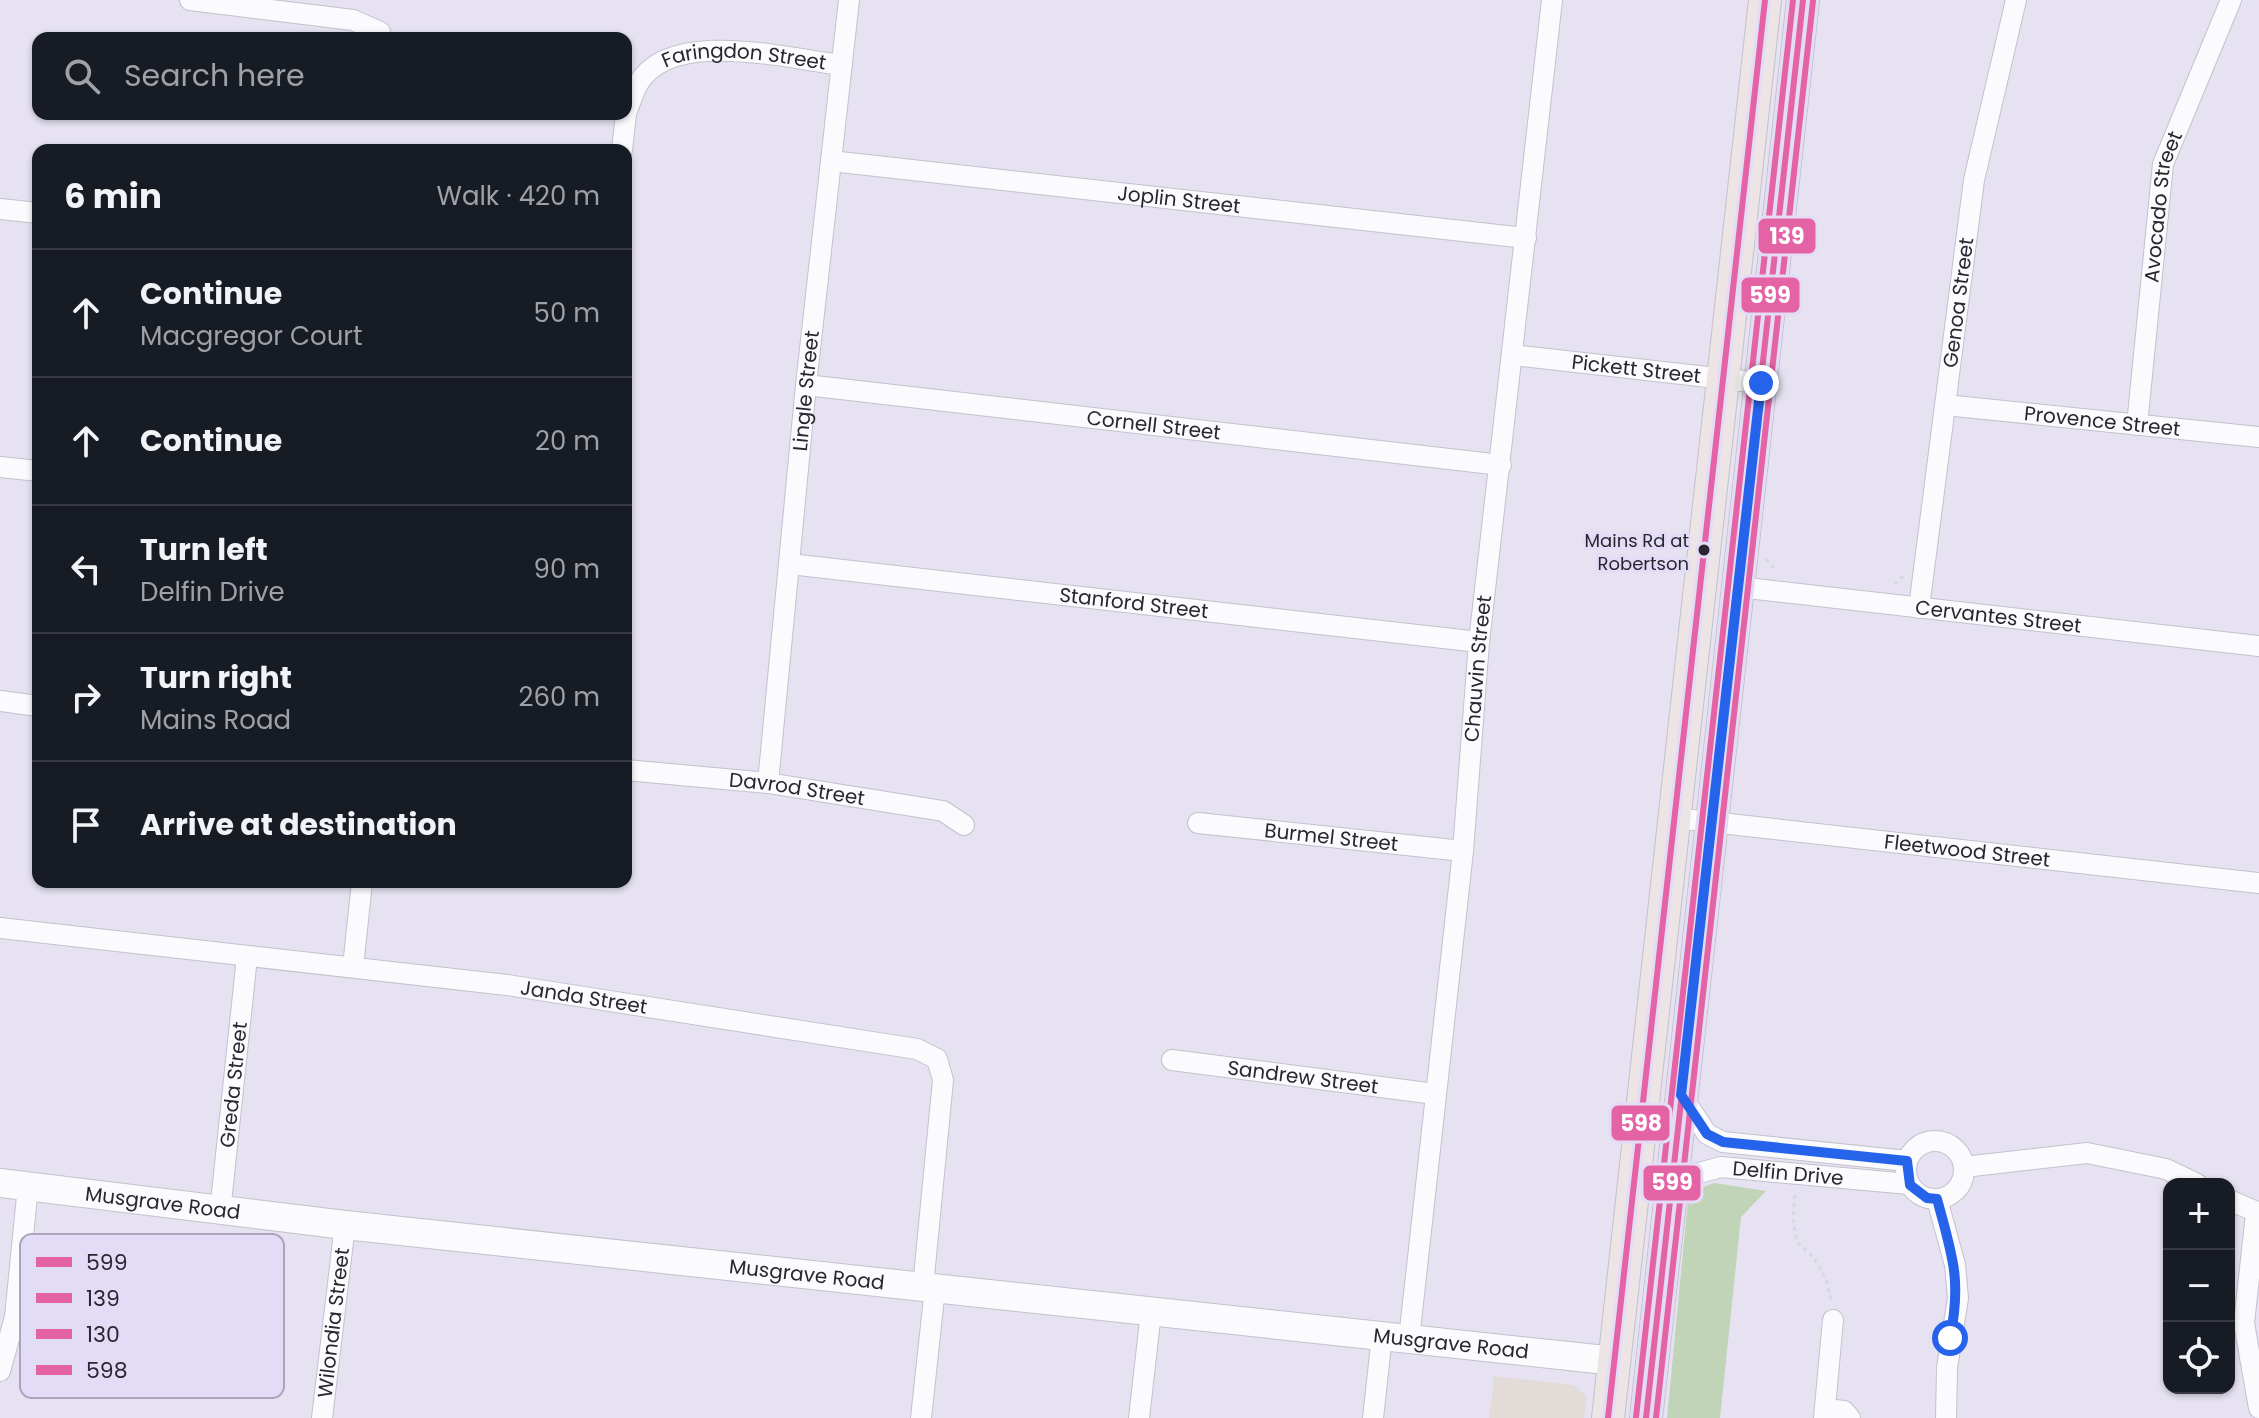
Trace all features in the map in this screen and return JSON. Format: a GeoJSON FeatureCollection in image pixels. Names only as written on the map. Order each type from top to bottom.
{"type":"FeatureCollection","features":[{"type":"Feature","properties":{"kind":"main road"},"geometry":{"type":"LineString","coordinates":[[1608,1418],[1765,0]]}},
{"type":"Feature","properties":{"kind":"main road"},"geometry":{"type":"LineString","coordinates":[[1646,1418],[1803,0]]}},
{"type":"Feature","properties":{"kind":"street"},"geometry":{"type":"LineString","coordinates":[[190,0],[353,20],[380,32]]}},
{"type":"Feature","properties":{"kind":"street","name":"Lingle Street"},"geometry":{"type":"LineString","coordinates":[[768,783],[806,385],[849,0]]}},
{"type":"Feature","properties":{"kind":"street","name":"Chauvin Street"},"geometry":{"type":"LineString","coordinates":[[1373,1418],[1396,1338],[1435,1094],[1463,851],[1479,642],[1552,0]]}},
{"type":"Feature","properties":{"kind":"street","name":"Genoa Street"},"geometry":{"type":"LineString","coordinates":[[1919,608],[1974,180],[2016,0]]}},
{"type":"Feature","properties":{"kind":"street","name":"Avocado Street"},"geometry":{"type":"LineString","coordinates":[[2137,425],[2163,164],[2231,0]]}},
{"type":"Feature","properties":{"kind":"street","name":"Faringdon Street"},"geometry":{"type":"LineString","coordinates":[[632,98],[638,82],[658,64],[686,52],[713,50],[842,65]]}},
{"type":"Feature","properties":{"kind":"street","name":"Faringdon Street"},"geometry":{"type":"LineString","coordinates":[[623,144],[625,120]]}},
{"type":"Feature","properties":{"kind":"street","name":"Joplin Street"},"geometry":{"type":"LineString","coordinates":[[831,161],[1526,238]]}},
{"type":"Feature","properties":{"kind":"street"},"geometry":{"type":"LineString","coordinates":[[0,209],[32,212]]}},
{"type":"Feature","properties":{"kind":"street","name":"Pickett Street"},"geometry":{"type":"LineString","coordinates":[[1513,355],[1761,383]]}},
{"type":"Feature","properties":{"kind":"street","name":"Cornell Street"},"geometry":{"type":"LineString","coordinates":[[806,385],[1501,465]]}},
{"type":"Feature","properties":{"kind":"street","name":"Provence Street"},"geometry":{"type":"LineString","coordinates":[[1945,405],[2259,437]]}},
{"type":"Feature","properties":{"kind":"street"},"geometry":{"type":"LineString","coordinates":[[0,467],[32,470]]}},
{"type":"Feature","properties":{"kind":"street","name":"Stanford Street"},"geometry":{"type":"LineString","coordinates":[[790,564],[1479,642]]}},
{"type":"Feature","properties":{"kind":"street","name":"Cervantes Street"},"geometry":{"type":"LineString","coordinates":[[1738,587],[2259,646]]}},
{"type":"Feature","properties":{"kind":"street"},"geometry":{"type":"LineString","coordinates":[[0,701],[32,705]]}},
{"type":"Feature","properties":{"kind":"street","name":"Davrod Street"},"geometry":{"type":"LineString","coordinates":[[632,771],[768,783],[943,811],[964,825]]}},
{"type":"Feature","properties":{"kind":"street","name":"Fleetwood Street"},"geometry":{"type":"LineString","coordinates":[[1675,818],[2259,883]]}},
{"type":"Feature","properties":{"kind":"street","name":"Burmel Street"},"geometry":{"type":"LineString","coordinates":[[1198,823],[1463,851]]}},
{"type":"Feature","properties":{"kind":"street"},"geometry":{"type":"LineString","coordinates":[[353,967],[361,888]]}},
{"type":"Feature","properties":{"kind":"street","name":"Janda Street"},"geometry":{"type":"LineString","coordinates":[[0,928],[507,985],[917,1049],[937,1059],[943,1080],[921,1418]]}},
{"type":"Feature","properties":{"kind":"street","name":"Greda Street"},"geometry":{"type":"LineString","coordinates":[[220,1212],[247,957]]}},
{"type":"Feature","properties":{"kind":"street","name":"Sandrew Street"},"geometry":{"type":"LineString","coordinates":[[1172,1060],[1435,1094]]}},
{"type":"Feature","properties":{"kind":"street","name":"Delfin Drive"},"geometry":{"type":"LineString","coordinates":[[1681,1095],[1707,1134],[1723,1142],[1907,1161]]}},
{"type":"Feature","properties":{"kind":"street"},"geometry":{"type":"LineString","coordinates":[[1938,1141],[1955,1149],[1964,1167],[1959,1187],[1937,1199],[1916,1193],[1909,1184],[1907,1161],[1918,1146],[1938,1141]]}},
{"type":"Feature","properties":{"kind":"street"},"geometry":{"type":"LineString","coordinates":[[1964,1167],[2087,1153],[2166,1169],[2185,1178]]}},
{"type":"Feature","properties":{"kind":"street","name":"Delfin Drive"},"geometry":{"type":"LineString","coordinates":[[1671,1188],[1699,1173],[1721,1167],[1909,1184]]}},
{"type":"Feature","properties":{"kind":"street"},"geometry":{"type":"LineString","coordinates":[[0,1371],[15,1317],[14,1184]]}},
{"type":"Feature","properties":{"kind":"street","name":"Musgrave Road"},"geometry":{"type":"LineString","coordinates":[[14,1184],[220,1212],[1615,1361]]}},
{"type":"Feature","properties":{"kind":"street"},"geometry":{"type":"LineString","coordinates":[[1937,1199],[1955,1265],[1958,1298],[1947,1368],[1946,1418]]}},
{"type":"Feature","properties":{"kind":"street"},"geometry":{"type":"LineString","coordinates":[[2235,1203],[2258,1213],[2244,1323],[2259,1408]]}},
{"type":"Feature","properties":{"kind":"street","name":"Wilondia Street"},"geometry":{"type":"LineString","coordinates":[[322,1418],[345,1225]]}},
{"type":"Feature","properties":{"kind":"street"},"geometry":{"type":"LineString","coordinates":[[1139,1418],[1151,1312]]}},
{"type":"Feature","properties":{"kind":"street"},"geometry":{"type":"LineString","coordinates":[[1833,1320],[1824,1413],[1844,1411],[1850,1418]]}},
{"type":"Feature","properties":{"kind":"path"},"geometry":{"type":"LineString","coordinates":[[1795,1195],[1793,1220],[1797,1242],[1814,1258],[1826,1279],[1833,1320]]}},
{"type":"Feature","properties":{"kind":"shaded area"},"geometry":{"type":"Polygon","coordinates":[[[1494,1376],[1574,1385],[1587,1397],[1584,1418],[1489,1418],[1494,1376]]]}},
{"type":"Feature","properties":{"kind":"green space"},"geometry":{"type":"Polygon","coordinates":[[[1714,1183],[1766,1191],[1741,1217],[1720,1418],[1667,1418],[1688,1200],[1701,1188],[1714,1183]]]}},
{"type":"Feature","properties":{"kind":"transit line","name":"598"},"geometry":{"type":"LineString","coordinates":[[1608,1418],[1765,0]]}},
{"type":"Feature","properties":{"kind":"transit line","name":"130"},"geometry":{"type":"LineString","coordinates":[[1636,1417],[1793,0]]}},
{"type":"Feature","properties":{"kind":"transit line","name":"599"},"geometry":{"type":"LineString","coordinates":[[1646,1418],[1803,0]]}},
{"type":"Feature","properties":{"kind":"transit line","name":"139"},"geometry":{"type":"LineString","coordinates":[[1656,1418],[1813,1]]}},
{"type":"Feature","properties":{"kind":"place","name":"Mains Rd at Robertson"},"geometry":{"type":"Point","coordinates":[1704,550]}},
{"type":"Feature","properties":{"kind":"route"},"geometry":{"type":"LineString","coordinates":[[1761,383],[1681,1095],[1707,1134],[1723,1142],[1907,1161],[1906,1174],[1916,1193],[1937,1199],[1955,1265],[1958,1298],[1950,1338]]}}]}
